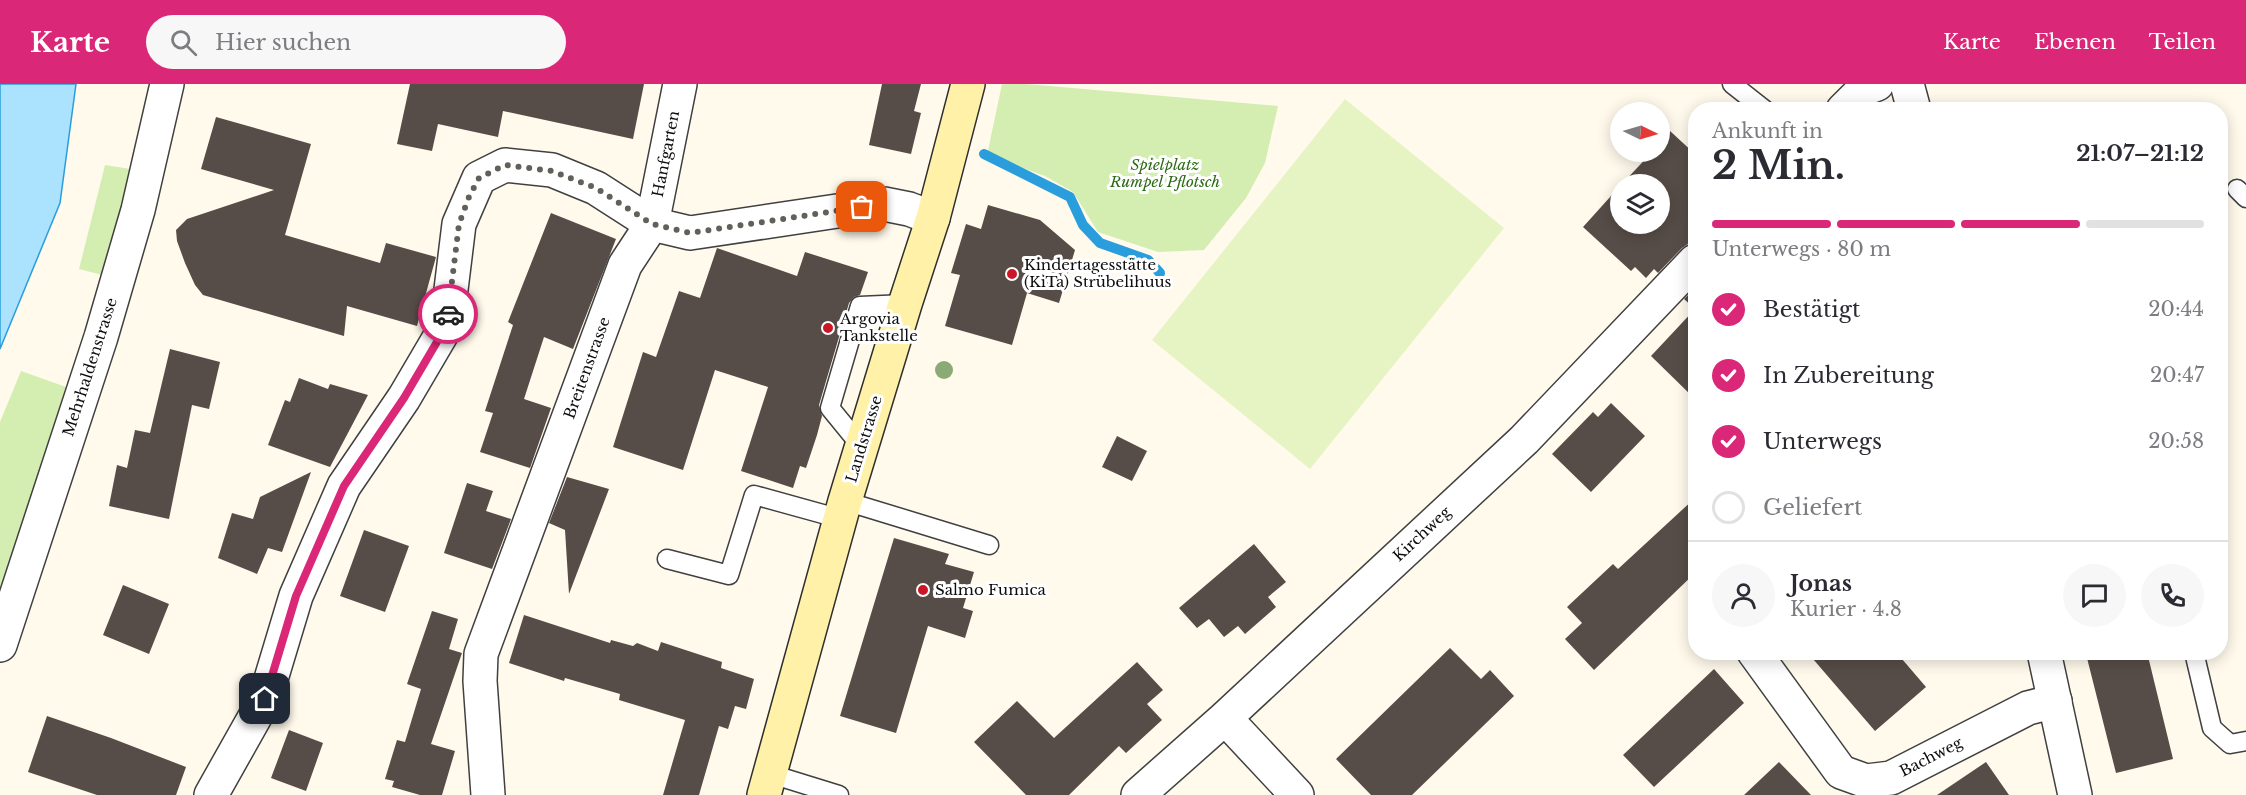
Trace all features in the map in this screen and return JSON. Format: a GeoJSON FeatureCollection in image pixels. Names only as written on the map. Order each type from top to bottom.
{"type":"FeatureCollection","features":[{"type":"Feature","properties":{"kind":"main road","name":"Landstrasse"},"geometry":{"type":"LineString","coordinates":[[768,784],[861,446],[933,218],[968,84]]}},
{"type":"Feature","properties":{"kind":"street","name":"Mehrhaldenstrasse"},"geometry":{"type":"LineString","coordinates":[[0,645],[104,326],[138,210],[167,84]]}},
{"type":"Feature","properties":{"kind":"street","name":"Hanfgarten"},"geometry":{"type":"LineString","coordinates":[[652,224],[680,84]]}},
{"type":"Feature","properties":{"kind":"street"},"geometry":{"type":"LineString","coordinates":[[1851,102],[1864,89],[1877,84]]}},
{"type":"Feature","properties":{"kind":"street"},"geometry":{"type":"LineString","coordinates":[[1907,84],[1912,102]]}},
{"type":"Feature","properties":{"kind":"street"},"geometry":{"type":"LineString","coordinates":[[211,795],[265,699],[296,596],[344,486],[404,398],[441,335],[448,314],[459,224],[479,178],[505,165],[552,171],[596,188],[652,224],[690,233],[884,204],[909,209],[933,218]]}},
{"type":"Feature","properties":{"kind":"street","name":"Breitenstrasse"},"geometry":{"type":"LineString","coordinates":[[488,795],[480,681],[481,654],[625,265],[652,224]]}},
{"type":"Feature","properties":{"kind":"street","name":"Kirchweg"},"geometry":{"type":"LineString","coordinates":[[1138,795],[1225,718],[1524,440],[1688,268]]}},
{"type":"Feature","properties":{"kind":"street","name":"Bachweg"},"geometry":{"type":"LineString","coordinates":[[1760,660],[1841,772],[1866,781],[1891,778],[2028,708],[2055,701]]}},
{"type":"Feature","properties":{"kind":"street"},"geometry":{"type":"LineString","coordinates":[[2046,660],[2075,795]]}},
{"type":"Feature","properties":{"kind":"street"},"geometry":{"type":"LineString","coordinates":[[1225,718],[1297,795]]}},
{"type":"Feature","properties":{"kind":"lane"},"geometry":{"type":"LineString","coordinates":[[1732,84],[1755,102]]}},
{"type":"Feature","properties":{"kind":"lane"},"geometry":{"type":"LineString","coordinates":[[667,559],[729,575],[754,495],[843,510],[989,545]]}},
{"type":"Feature","properties":{"kind":"lane"},"geometry":{"type":"LineString","coordinates":[[2196,660],[2212,728],[2230,744],[2246,741]]}},
{"type":"Feature","properties":{"kind":"lane"},"geometry":{"type":"LineString","coordinates":[[768,784],[839,795]]}},
{"type":"Feature","properties":{"kind":"green space","name":"Spielplatz Rumpel Pflotsch"},"geometry":{"type":"Polygon","coordinates":[[[1002,84],[1027,84],[1278,106],[1265,163],[1246,198],[1204,250],[1158,252],[1098,232],[1073,192],[1045,176],[987,155],[1002,84]]]}},
{"type":"Feature","properties":{"kind":"green space"},"geometry":{"type":"Polygon","coordinates":[[[1345,99],[1504,228],[1310,469],[1152,340],[1345,99]]]}},
{"type":"Feature","properties":{"kind":"green space"},"geometry":{"type":"Polygon","coordinates":[[[105,165],[137,170],[110,277],[79,269],[105,165]]]}},
{"type":"Feature","properties":{"kind":"green space"},"geometry":{"type":"Polygon","coordinates":[[[21,371],[69,388],[0,599],[0,422],[21,371]]]}},
{"type":"Feature","properties":{"kind":"water"},"geometry":{"type":"Polygon","coordinates":[[[0,84],[76,84],[60,203],[0,349],[0,84]]]}},
{"type":"Feature","properties":{"kind":"building"},"geometry":{"type":"Polygon","coordinates":[[[410,84],[644,84],[633,139],[503,111],[498,137],[438,124],[432,151],[397,144],[410,84]]]}},
{"type":"Feature","properties":{"kind":"building"},"geometry":{"type":"Polygon","coordinates":[[[882,84],[921,84],[914,111],[921,113],[911,154],[869,145],[882,84]]]}},
{"type":"Feature","properties":{"kind":"building"},"geometry":{"type":"Polygon","coordinates":[[[216,117],[311,144],[285,235],[380,263],[386,243],[436,257],[417,326],[347,306],[344,336],[203,295],[195,285],[185,263],[177,241],[176,230],[187,219],[274,190],[201,169],[216,117]]]}},
{"type":"Feature","properties":{"kind":"building"},"geometry":{"type":"Polygon","coordinates":[[[1670,131],[1688,148],[1688,244],[1658,273],[1654,269],[1646,278],[1635,267],[1631,271],[1583,227],[1610,197],[1610,234],[1670,234],[1670,174],[1631,174],[1643,162],[1670,162],[1670,131]]]}},
{"type":"Feature","properties":{"kind":"building","name":"Kindertagesstätte (KiTa) Strübelihuus"},"geometry":{"type":"Polygon","coordinates":[[[988,205],[1040,220],[1075,250],[1059,303],[1027,293],[1012,345],[945,326],[960,275],[951,273],[966,224],[981,229],[988,205]]]}},
{"type":"Feature","properties":{"kind":"building"},"geometry":{"type":"Polygon","coordinates":[[[551,213],[616,239],[573,349],[544,337],[524,399],[551,408],[530,468],[480,452],[493,413],[485,411],[513,325],[508,322],[551,213]]]}},
{"type":"Feature","properties":{"kind":"building"},"geometry":{"type":"Polygon","coordinates":[[[717,248],[797,276],[805,252],[868,272],[860,295],[854,297],[849,303],[819,405],[822,416],[817,435],[806,468],[800,466],[793,488],[741,471],[768,387],[715,370],[683,470],[613,447],[643,352],[656,357],[679,291],[700,298],[717,248]]]}},
{"type":"Feature","properties":{"kind":"building"},"geometry":{"type":"Polygon","coordinates":[[[1688,316],[1688,392],[1651,356],[1688,316]]]}},
{"type":"Feature","properties":{"kind":"building"},"geometry":{"type":"Polygon","coordinates":[[[170,349],[220,362],[209,409],[192,405],[169,519],[109,506],[117,465],[127,468],[135,430],[150,433],[170,349]]]}},
{"type":"Feature","properties":{"kind":"building"},"geometry":{"type":"Polygon","coordinates":[[[299,378],[328,389],[330,384],[368,395],[330,467],[268,445],[285,400],[290,402],[299,378]]]}},
{"type":"Feature","properties":{"kind":"building"},"geometry":{"type":"Polygon","coordinates":[[[1611,403],[1645,436],[1591,492],[1552,454],[1593,412],[1598,417],[1611,403]]]}},
{"type":"Feature","properties":{"kind":"building"},"geometry":{"type":"Polygon","coordinates":[[[1117,436],[1147,451],[1132,481],[1102,467],[1117,436]]]}},
{"type":"Feature","properties":{"kind":"building"},"geometry":{"type":"Polygon","coordinates":[[[311,472],[282,552],[268,548],[257,574],[218,558],[232,513],[253,519],[260,497],[311,472]]]}},
{"type":"Feature","properties":{"kind":"building"},"geometry":{"type":"Polygon","coordinates":[[[567,477],[609,489],[569,594],[565,530],[549,523],[567,477]]]}},
{"type":"Feature","properties":{"kind":"building"},"geometry":{"type":"Polygon","coordinates":[[[467,483],[493,491],[486,511],[511,519],[492,569],[444,553],[467,483]]]}},
{"type":"Feature","properties":{"kind":"building"},"geometry":{"type":"Polygon","coordinates":[[[1688,504],[1688,580],[1594,670],[1565,639],[1582,623],[1567,607],[1613,564],[1618,569],[1688,504]]]}},
{"type":"Feature","properties":{"kind":"building"},"geometry":{"type":"Polygon","coordinates":[[[364,530],[409,546],[385,612],[340,596],[364,530]]]}},
{"type":"Feature","properties":{"kind":"building"},"geometry":{"type":"Polygon","coordinates":[[[894,538],[949,554],[945,564],[974,572],[963,608],[973,611],[965,638],[928,626],[896,733],[840,716],[894,538]]]}},
{"type":"Feature","properties":{"kind":"building"},"geometry":{"type":"Polygon","coordinates":[[[1254,544],[1286,582],[1268,597],[1276,607],[1245,634],[1238,626],[1224,637],[1209,619],[1197,628],[1179,608],[1254,544]]]}},
{"type":"Feature","properties":{"kind":"building"},"geometry":{"type":"Polygon","coordinates":[[[123,585],[169,604],[149,654],[103,635],[123,585]]]}},
{"type":"Feature","properties":{"kind":"building"},"geometry":{"type":"Polygon","coordinates":[[[432,611],[458,619],[449,649],[462,653],[431,744],[455,751],[442,795],[420,795],[392,787],[394,781],[385,779],[397,740],[405,742],[421,689],[407,684],[432,611]]]}},
{"type":"Feature","properties":{"kind":"building"},"geometry":{"type":"Polygon","coordinates":[[[524,615],[610,643],[611,640],[633,646],[637,643],[658,651],[661,642],[722,662],[721,668],[754,679],[746,709],[735,706],[728,729],[719,726],[699,795],[663,795],[685,720],[619,700],[620,694],[565,678],[564,681],[509,663],[524,615]]]}},
{"type":"Feature","properties":{"kind":"building"},"geometry":{"type":"Polygon","coordinates":[[[1450,648],[1481,679],[1490,670],[1514,696],[1412,795],[1371,795],[1336,759],[1450,648]]]}},
{"type":"Feature","properties":{"kind":"building"},"geometry":{"type":"Polygon","coordinates":[[[1814,660],[1903,660],[1926,687],[1875,731],[1814,660]]]}},
{"type":"Feature","properties":{"kind":"building"},"geometry":{"type":"Polygon","coordinates":[[[2088,660],[2149,660],[2173,759],[2116,773],[2088,660]]]}},
{"type":"Feature","properties":{"kind":"building"},"geometry":{"type":"Polygon","coordinates":[[[1137,662],[1163,690],[1147,704],[1162,720],[1126,753],[1119,746],[1069,795],[1026,795],[974,742],[1017,701],[1054,738],[1137,662]]]}},
{"type":"Feature","properties":{"kind":"building"},"geometry":{"type":"Polygon","coordinates":[[[1714,669],[1744,703],[1654,787],[1623,755],[1714,669]]]}},
{"type":"Feature","properties":{"kind":"building"},"geometry":{"type":"Polygon","coordinates":[[[47,716],[186,767],[176,795],[97,795],[28,772],[47,716]]]}},
{"type":"Feature","properties":{"kind":"building"},"geometry":{"type":"Polygon","coordinates":[[[289,730],[323,743],[306,791],[271,778],[289,730]]]}},
{"type":"Feature","properties":{"kind":"building"},"geometry":{"type":"Polygon","coordinates":[[[1779,762],[1811,795],[1744,795],[1779,762]]]}},
{"type":"Feature","properties":{"kind":"building"},"geometry":{"type":"Polygon","coordinates":[[[1986,762],[2009,795],[1937,795],[1986,762]]]}},
{"type":"Feature","properties":{"kind":"waterway"},"geometry":{"type":"LineString","coordinates":[[984,154],[1070,197],[1083,225],[1100,243],[1148,260],[1160,273]]}},
{"type":"Feature","properties":{"kind":"way so far"},"geometry":{"type":"LineString","coordinates":[[448,314],[459,224],[469,197],[479,178],[505,165],[552,171],[596,188],[652,224],[690,233],[862,207]]}},
{"type":"Feature","properties":{"kind":"place","name":"Kindertagesstätte (KiTa) Strübelihuus"},"geometry":{"type":"Point","coordinates":[1012,274]}},
{"type":"Feature","properties":{"kind":"place","name":"Argovia Tankstelle"},"geometry":{"type":"Point","coordinates":[828,328]}},
{"type":"Feature","properties":{"kind":"place","name":"Salmo Fumica"},"geometry":{"type":"Point","coordinates":[923,590]}},
{"type":"Feature","properties":{"kind":"route"},"geometry":{"type":"LineString","coordinates":[[265,699],[296,596],[344,486],[404,398],[441,335],[448,314]]}}]}
